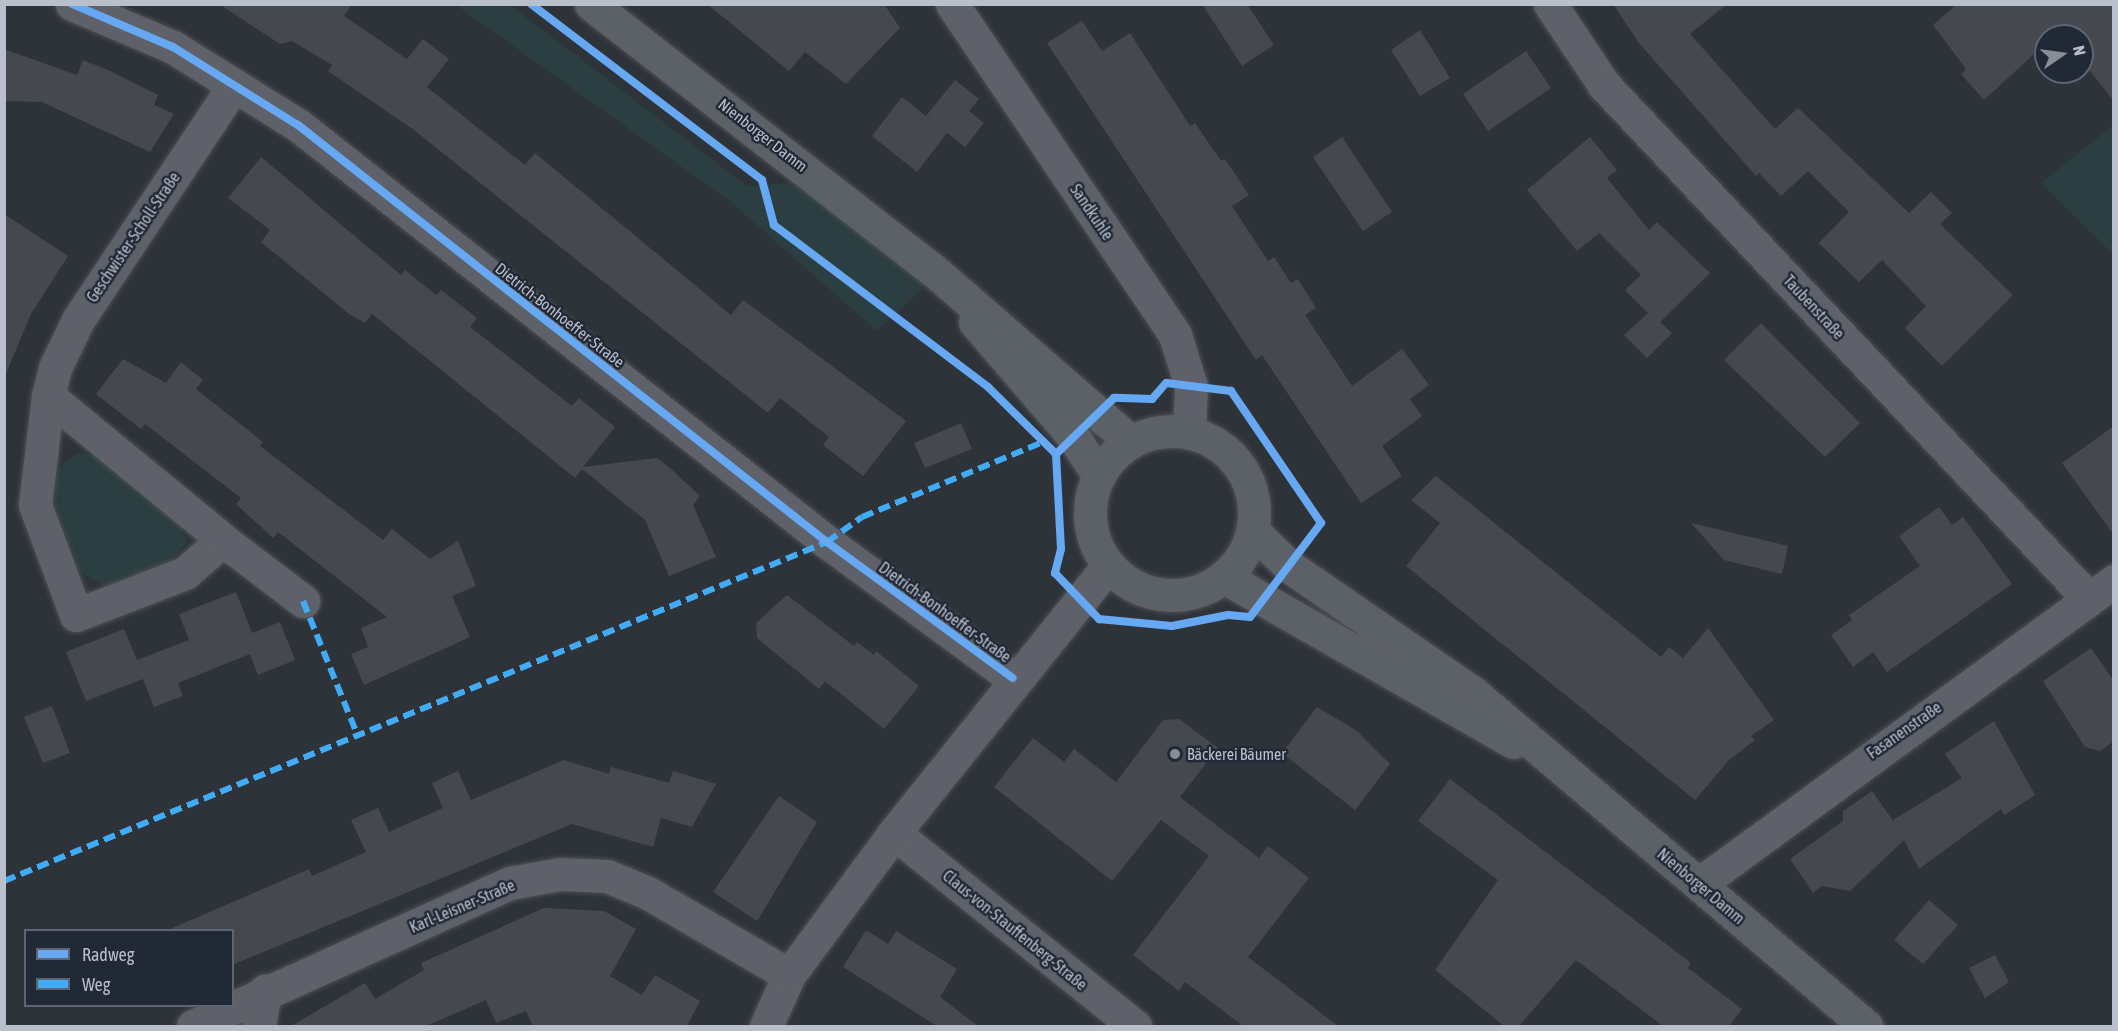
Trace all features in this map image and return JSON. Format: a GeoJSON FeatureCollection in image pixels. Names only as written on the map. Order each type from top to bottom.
{"type":"FeatureCollection","features":[{"type":"Feature","properties":{"kind":"street","name":"Dietrich-Bonhoeffer-Straße"},"geometry":{"type":"LineString","coordinates":[[72,4],[173,46],[298,125],[827,542],[1013,678]]}},
{"type":"Feature","properties":{"kind":"street","name":"Nienborger Damm"},"geometry":{"type":"LineString","coordinates":[[591,4],[932,269],[1131,442]]}},
{"type":"Feature","properties":{"kind":"street","name":"Sandkuhle"},"geometry":{"type":"LineString","coordinates":[[952,4],[1175,335],[1191,386],[1189,433]]}},
{"type":"Feature","properties":{"kind":"street","name":"Taubenstraße"},"geometry":{"type":"LineString","coordinates":[[1550,4],[1605,86],[2102,590]]}},
{"type":"Feature","properties":{"kind":"street","name":"Geschwister-Scholl-Straße"},"geometry":{"type":"LineString","coordinates":[[223,540],[185,573],[76,615],[35,505],[48,396],[78,320],[234,85]]}},
{"type":"Feature","properties":{"kind":"street","name":"Nienborger Damm"},"geometry":{"type":"LineString","coordinates":[[932,269],[1072,435],[1099,476]]}},
{"type":"Feature","properties":{"kind":"street"},"geometry":{"type":"LineString","coordinates":[[48,396],[223,540],[303,601]]}},
{"type":"Feature","properties":{"kind":"street"},"geometry":{"type":"LineString","coordinates":[[1169,431],[1189,433],[1233,459],[1254,505],[1252,531],[1224,577],[1191,594],[1169,596],[1128,583],[1108,566],[1091,524],[1099,476],[1109,456],[1131,442],[1169,431]]}},
{"type":"Feature","properties":{"kind":"street","name":"Nienborger Damm"},"geometry":{"type":"LineString","coordinates":[[1252,531],[1290,567],[1472,692],[1533,748],[1699,884],[1866,1026]]}},
{"type":"Feature","properties":{"kind":"street","name":"Dietrich-Bonhoeffer-Straße"},"geometry":{"type":"LineString","coordinates":[[766,1026],[789,975],[894,833],[1013,678],[1108,566]]}},
{"type":"Feature","properties":{"kind":"street","name":"Nienborger Damm"},"geometry":{"type":"LineString","coordinates":[[1224,577],[1479,726],[1533,748]]}},
{"type":"Feature","properties":{"kind":"street","name":"Fasanenstraße"},"geometry":{"type":"LineString","coordinates":[[1699,884],[1842,774],[2102,590]]}},
{"type":"Feature","properties":{"kind":"street","name":"Claus-von-Stauffenberg-Straße"},"geometry":{"type":"LineString","coordinates":[[894,833],[1135,1026]]}},
{"type":"Feature","properties":{"kind":"street","name":"Karl-Leisner-Straße"},"geometry":{"type":"LineString","coordinates":[[234,1006],[510,883],[561,874],[607,876],[648,893],[789,975]]}},
{"type":"Feature","properties":{"kind":"street"},"geometry":{"type":"LineString","coordinates":[[259,1026],[265,991]]}},
{"type":"Feature","properties":{"kind":"street","name":"Karl-Leisner-Straße"},"geometry":{"type":"LineString","coordinates":[[193,1026],[232,1007]]}},
{"type":"Feature","properties":{"kind":"shaded area"},"geometry":{"type":"Polygon","coordinates":[[[456,5],[510,5],[747,186],[791,183],[929,282],[877,331],[731,202],[456,5]]]}},
{"type":"Feature","properties":{"kind":"shaded area"},"geometry":{"type":"Polygon","coordinates":[[[2113,125],[2113,254],[2041,183],[2113,125]]]}},
{"type":"Feature","properties":{"kind":"shaded area"},"geometry":{"type":"Polygon","coordinates":[[[77,453],[100,457],[177,519],[187,542],[170,562],[108,588],[80,572],[56,506],[55,471],[77,453]]]}},
{"type":"Feature","properties":{"kind":"building"},"geometry":{"type":"Polygon","coordinates":[[[219,4],[352,4],[344,16],[407,59],[423,39],[449,59],[427,87],[483,132],[525,165],[535,153],[731,315],[743,300],[906,421],[863,476],[823,445],[829,437],[780,398],[768,413],[414,130],[328,71],[332,65],[292,41],[280,44],[219,4]]]}},
{"type":"Feature","properties":{"kind":"building"},"geometry":{"type":"Polygon","coordinates":[[[707,4],[884,4],[900,28],[846,84],[805,52],[789,71],[707,4]]]}},
{"type":"Feature","properties":{"kind":"building"},"geometry":{"type":"Polygon","coordinates":[[[1202,4],[1247,4],[1274,45],[1242,66],[1202,4]]]}},
{"type":"Feature","properties":{"kind":"building"},"geometry":{"type":"Polygon","coordinates":[[[1613,4],[1727,4],[1690,34],[1775,129],[1798,108],[1909,213],[1931,192],[1952,213],[1940,224],[2013,295],[1942,366],[1905,328],[1926,306],[1882,260],[1859,282],[1819,243],[1849,212],[1808,171],[1781,196],[1759,173],[1756,176],[1639,43],[1613,4]]]}},
{"type":"Feature","properties":{"kind":"building"},"geometry":{"type":"Polygon","coordinates":[[[1957,4],[2114,4],[2114,101],[2094,76],[2094,24],[2034,24],[2034,54],[1984,100],[1961,74],[1966,69],[1933,25],[1957,4]]]}},
{"type":"Feature","properties":{"kind":"building"},"geometry":{"type":"Polygon","coordinates":[[[1082,21],[1102,51],[1130,33],[1190,126],[1195,123],[1221,161],[1225,159],[1249,195],[1232,206],[1268,261],[1274,257],[1291,283],[1298,279],[1316,308],[1305,315],[1352,386],[1402,349],[1429,385],[1410,399],[1422,416],[1382,446],[1402,476],[1361,503],[1262,355],[1256,360],[1047,43],[1082,21]]]}},
{"type":"Feature","properties":{"kind":"building"},"geometry":{"type":"Polygon","coordinates":[[[1420,30],[1450,78],[1420,96],[1391,50],[1420,30]]]}},
{"type":"Feature","properties":{"kind":"building"},"geometry":{"type":"Polygon","coordinates":[[[4,49],[77,75],[83,60],[158,95],[154,105],[174,114],[150,152],[42,102],[4,101],[4,49]]]}},
{"type":"Feature","properties":{"kind":"building"},"geometry":{"type":"Polygon","coordinates":[[[1526,51],[1551,88],[1488,131],[1463,94],[1526,51]]]}},
{"type":"Feature","properties":{"kind":"building"},"geometry":{"type":"Polygon","coordinates":[[[955,80],[979,99],[969,111],[984,123],[965,147],[947,133],[917,172],[872,136],[902,97],[938,126],[926,116],[955,80]]]}},
{"type":"Feature","properties":{"kind":"building"},"geometry":{"type":"Polygon","coordinates":[[[1342,137],[1392,212],[1363,231],[1313,157],[1342,137]]]}},
{"type":"Feature","properties":{"kind":"building"},"geometry":{"type":"Polygon","coordinates":[[[1590,137],[1617,170],[1607,178],[1649,230],[1657,222],[1710,273],[1660,322],[1672,333],[1647,358],[1624,335],[1648,313],[1625,290],[1641,275],[1599,233],[1577,251],[1527,190],[1590,137]]]}},
{"type":"Feature","properties":{"kind":"building"},"geometry":{"type":"Polygon","coordinates":[[[261,157],[401,275],[405,270],[436,295],[441,290],[477,318],[470,327],[572,406],[579,398],[615,427],[583,467],[657,458],[671,469],[700,496],[693,505],[716,557],[669,576],[645,520],[582,469],[575,478],[372,314],[365,323],[349,314],[261,242],[270,230],[228,198],[261,157]]]}},
{"type":"Feature","properties":{"kind":"building"},"geometry":{"type":"Polygon","coordinates":[[[4,214],[68,256],[31,314],[5,376],[4,214]]]}},
{"type":"Feature","properties":{"kind":"building"},"geometry":{"type":"Polygon","coordinates":[[[1761,323],[1860,423],[1825,457],[1724,360],[1761,323]]]}},
{"type":"Feature","properties":{"kind":"building"},"geometry":{"type":"Polygon","coordinates":[[[123,359],[166,383],[181,362],[203,380],[196,389],[263,442],[260,446],[383,540],[392,529],[430,559],[458,541],[476,586],[452,596],[470,637],[364,685],[351,654],[368,647],[361,628],[387,617],[278,532],[273,538],[236,504],[241,498],[145,424],[141,429],[96,394],[123,359]]]}},
{"type":"Feature","properties":{"kind":"building"},"geometry":{"type":"Polygon","coordinates":[[[961,423],[972,449],[925,468],[914,443],[961,423]]]}},
{"type":"Feature","properties":{"kind":"building"},"geometry":{"type":"Polygon","coordinates":[[[2114,426],[2114,535],[2062,463],[2114,426]]]}},
{"type":"Feature","properties":{"kind":"building"},"geometry":{"type":"Polygon","coordinates":[[[1436,476],[1661,657],[1669,647],[1683,658],[1708,628],[1774,720],[1751,736],[1755,740],[1729,760],[1695,800],[1406,566],[1440,523],[1411,500],[1436,476]]]}},
{"type":"Feature","properties":{"kind":"building"},"geometry":{"type":"Polygon","coordinates":[[[1939,507],[1952,525],[1963,517],[2012,584],[1887,672],[1873,652],[1853,667],[1831,635],[1852,620],[1849,615],[1920,566],[1899,536],[1939,507]]]}},
{"type":"Feature","properties":{"kind":"building"},"geometry":{"type":"Polygon","coordinates":[[[1691,523],[1788,546],[1782,574],[1724,560],[1691,523]]]}},
{"type":"Feature","properties":{"kind":"building"},"geometry":{"type":"Polygon","coordinates":[[[236,592],[252,633],[280,622],[295,660],[258,675],[250,654],[178,683],[183,696],[154,707],[143,679],[86,701],[66,652],[124,629],[137,660],[189,640],[179,614],[236,592]]]}},
{"type":"Feature","properties":{"kind":"building"},"geometry":{"type":"Polygon","coordinates":[[[787,595],[854,646],[857,642],[874,655],[876,651],[919,686],[884,729],[825,681],[819,689],[757,638],[756,623],[787,595]]]}},
{"type":"Feature","properties":{"kind":"building"},"geometry":{"type":"Polygon","coordinates":[[[2091,648],[2114,681],[2114,741],[2100,751],[2085,747],[2043,681],[2091,648]]]}},
{"type":"Feature","properties":{"kind":"building"},"geometry":{"type":"Polygon","coordinates":[[[52,706],[70,753],[43,763],[24,717],[52,706]]]}},
{"type":"Feature","properties":{"kind":"building"},"geometry":{"type":"Polygon","coordinates":[[[1317,707],[1357,731],[1390,764],[1355,810],[1282,753],[1317,707]]]}},
{"type":"Feature","properties":{"kind":"building"},"geometry":{"type":"Polygon","coordinates":[[[1179,719],[1218,748],[1180,797],[1259,858],[1268,846],[1309,878],[1248,957],[1338,1026],[1243,1026],[1185,982],[1179,991],[1133,955],[1209,856],[1161,820],[1112,881],[994,787],[1033,738],[1064,762],[1074,749],[1116,782],[1163,720],[1179,719]]]}},
{"type":"Feature","properties":{"kind":"building"},"geometry":{"type":"Polygon","coordinates":[[[1994,721],[2035,795],[2004,815],[2001,809],[1919,869],[1904,840],[1850,891],[1822,886],[1813,893],[1790,859],[1843,821],[1843,811],[1872,791],[1898,828],[1893,820],[1962,778],[1945,754],[1994,721]]]}},
{"type":"Feature","properties":{"kind":"building"},"geometry":{"type":"Polygon","coordinates":[[[564,760],[609,774],[611,767],[669,783],[673,771],[716,784],[692,827],[661,818],[653,847],[572,824],[234,964],[234,929],[170,929],[309,869],[312,876],[366,852],[351,820],[378,808],[389,832],[443,808],[432,783],[458,771],[471,800],[564,760]]]}},
{"type":"Feature","properties":{"kind":"building"},"geometry":{"type":"Polygon","coordinates":[[[1450,779],[1691,963],[1688,968],[1742,1009],[1729,1026],[1663,1026],[1576,960],[1519,1026],[1504,1026],[1435,970],[1498,880],[1418,821],[1450,779]]]}},
{"type":"Feature","properties":{"kind":"building"},"geometry":{"type":"Polygon","coordinates":[[[779,796],[817,822],[757,921],[713,892],[779,796]]]}},
{"type":"Feature","properties":{"kind":"building"},"geometry":{"type":"Polygon","coordinates":[[[1929,900],[1958,925],[1923,964],[1894,940],[1929,900]]]}},
{"type":"Feature","properties":{"kind":"building"},"geometry":{"type":"Polygon","coordinates":[[[544,908],[604,911],[636,929],[610,976],[642,995],[655,975],[700,1001],[688,1024],[693,1026],[533,1026],[526,1011],[496,1023],[486,1000],[426,1026],[291,1026],[365,983],[375,999],[424,970],[421,963],[544,908]]]}},
{"type":"Feature","properties":{"kind":"building"},"geometry":{"type":"Polygon","coordinates":[[[866,930],[888,944],[896,931],[957,969],[940,997],[978,1026],[937,1026],[843,967],[866,930]]]}},
{"type":"Feature","properties":{"kind":"building"},"geometry":{"type":"Polygon","coordinates":[[[1995,955],[2009,982],[1985,998],[1969,968],[1995,955]]]}},
{"type":"Feature","properties":{"kind":"marked path"},"geometry":{"type":"LineString","coordinates":[[4,881],[827,542],[862,517],[1043,442]]}},
{"type":"Feature","properties":{"kind":"marked path"},"geometry":{"type":"LineString","coordinates":[[303,601],[357,734]]}},
{"type":"Feature","properties":{"kind":"cycle path"},"geometry":{"type":"LineString","coordinates":[[72,4],[173,47],[298,125],[827,542],[1013,678]]}},
{"type":"Feature","properties":{"kind":"cycle path"},"geometry":{"type":"LineString","coordinates":[[531,4],[762,180],[774,225],[988,387],[1056,454],[1061,549],[1055,573],[1099,619],[1172,626],[1228,615],[1250,617],[1321,523],[1231,391],[1166,383],[1152,399],[1114,398],[1056,454]]}},
{"type":"Feature","properties":{"kind":"place","name":"Bäckerei Bäumer"},"geometry":{"type":"Point","coordinates":[1175,754]}}]}
